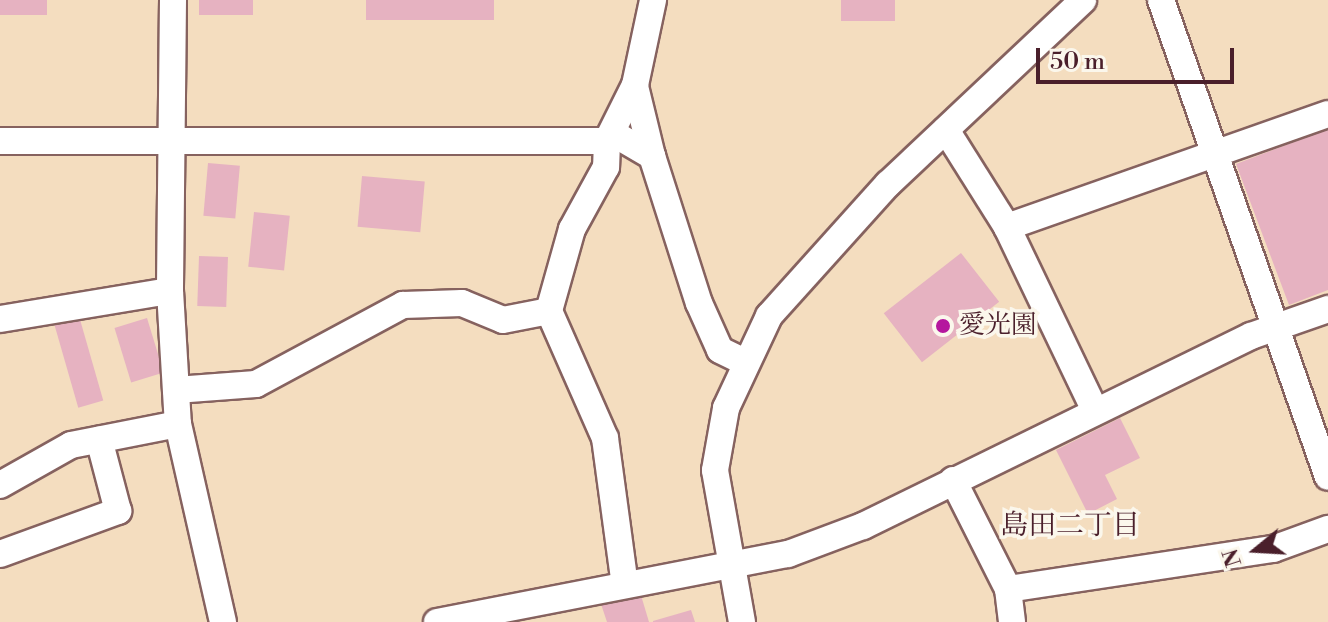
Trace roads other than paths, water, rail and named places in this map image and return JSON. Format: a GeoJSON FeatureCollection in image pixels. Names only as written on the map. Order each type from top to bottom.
{"type":"FeatureCollection","features":[{"type":"Feature","properties":{"kind":"street"},"geometry":{"type":"LineString","coordinates":[[173,0],[170,291],[178,424],[223,622]]}},
{"type":"Feature","properties":{"kind":"street"},"geometry":{"type":"LineString","coordinates":[[625,585],[605,438],[549,311],[572,229],[606,167],[611,138],[635,85],[653,0]]}},
{"type":"Feature","properties":{"kind":"street"},"geometry":{"type":"LineString","coordinates":[[742,622],[729,566],[715,470],[726,408],[745,362],[791,286],[946,130],[1083,0]]}},
{"type":"Feature","properties":{"kind":"street"},"geometry":{"type":"LineString","coordinates":[[1161,0],[1280,325],[1328,477]]}},
{"type":"Feature","properties":{"kind":"street"},"geometry":{"type":"LineString","coordinates":[[635,85],[652,156],[699,303],[720,350],[745,362]]}},
{"type":"Feature","properties":{"kind":"street"},"geometry":{"type":"LineString","coordinates":[[1007,227],[1328,114]]}},
{"type":"Feature","properties":{"kind":"street"},"geometry":{"type":"LineString","coordinates":[[946,130],[1007,227],[1095,411]]}},
{"type":"Feature","properties":{"kind":"street"},"geometry":{"type":"LineString","coordinates":[[0,141],[611,138],[652,156]]}},
{"type":"Feature","properties":{"kind":"street"},"geometry":{"type":"LineString","coordinates":[[0,319],[170,291]]}},
{"type":"Feature","properties":{"kind":"street"},"geometry":{"type":"LineString","coordinates":[[176,390],[256,384],[403,305],[462,303],[503,320],[549,311]]}},
{"type":"Feature","properties":{"kind":"street"},"geometry":{"type":"LineString","coordinates":[[437,622],[507,616],[625,585],[729,566],[848,532],[1280,325],[1328,309]]}},
{"type":"Feature","properties":{"kind":"street"},"geometry":{"type":"LineString","coordinates":[[0,485],[71,445],[178,424]]}},
{"type":"Feature","properties":{"kind":"street"},"geometry":{"type":"LineString","coordinates":[[0,554],[118,511],[99,439]]}},
{"type":"Feature","properties":{"kind":"street"},"geometry":{"type":"LineString","coordinates":[[953,480],[1008,589],[1012,622]]}},
{"type":"Feature","properties":{"kind":"street"},"geometry":{"type":"LineString","coordinates":[[1008,589],[1273,549],[1328,529]]}},
{"type":"Feature","properties":{"kind":"place","name":"愛光園"},"geometry":{"type":"Point","coordinates":[943,326]}},
{"type":"Feature","properties":{"kind":"district","name":"島田二丁目"},"geometry":{"type":"Point","coordinates":[1070,526]}}]}
